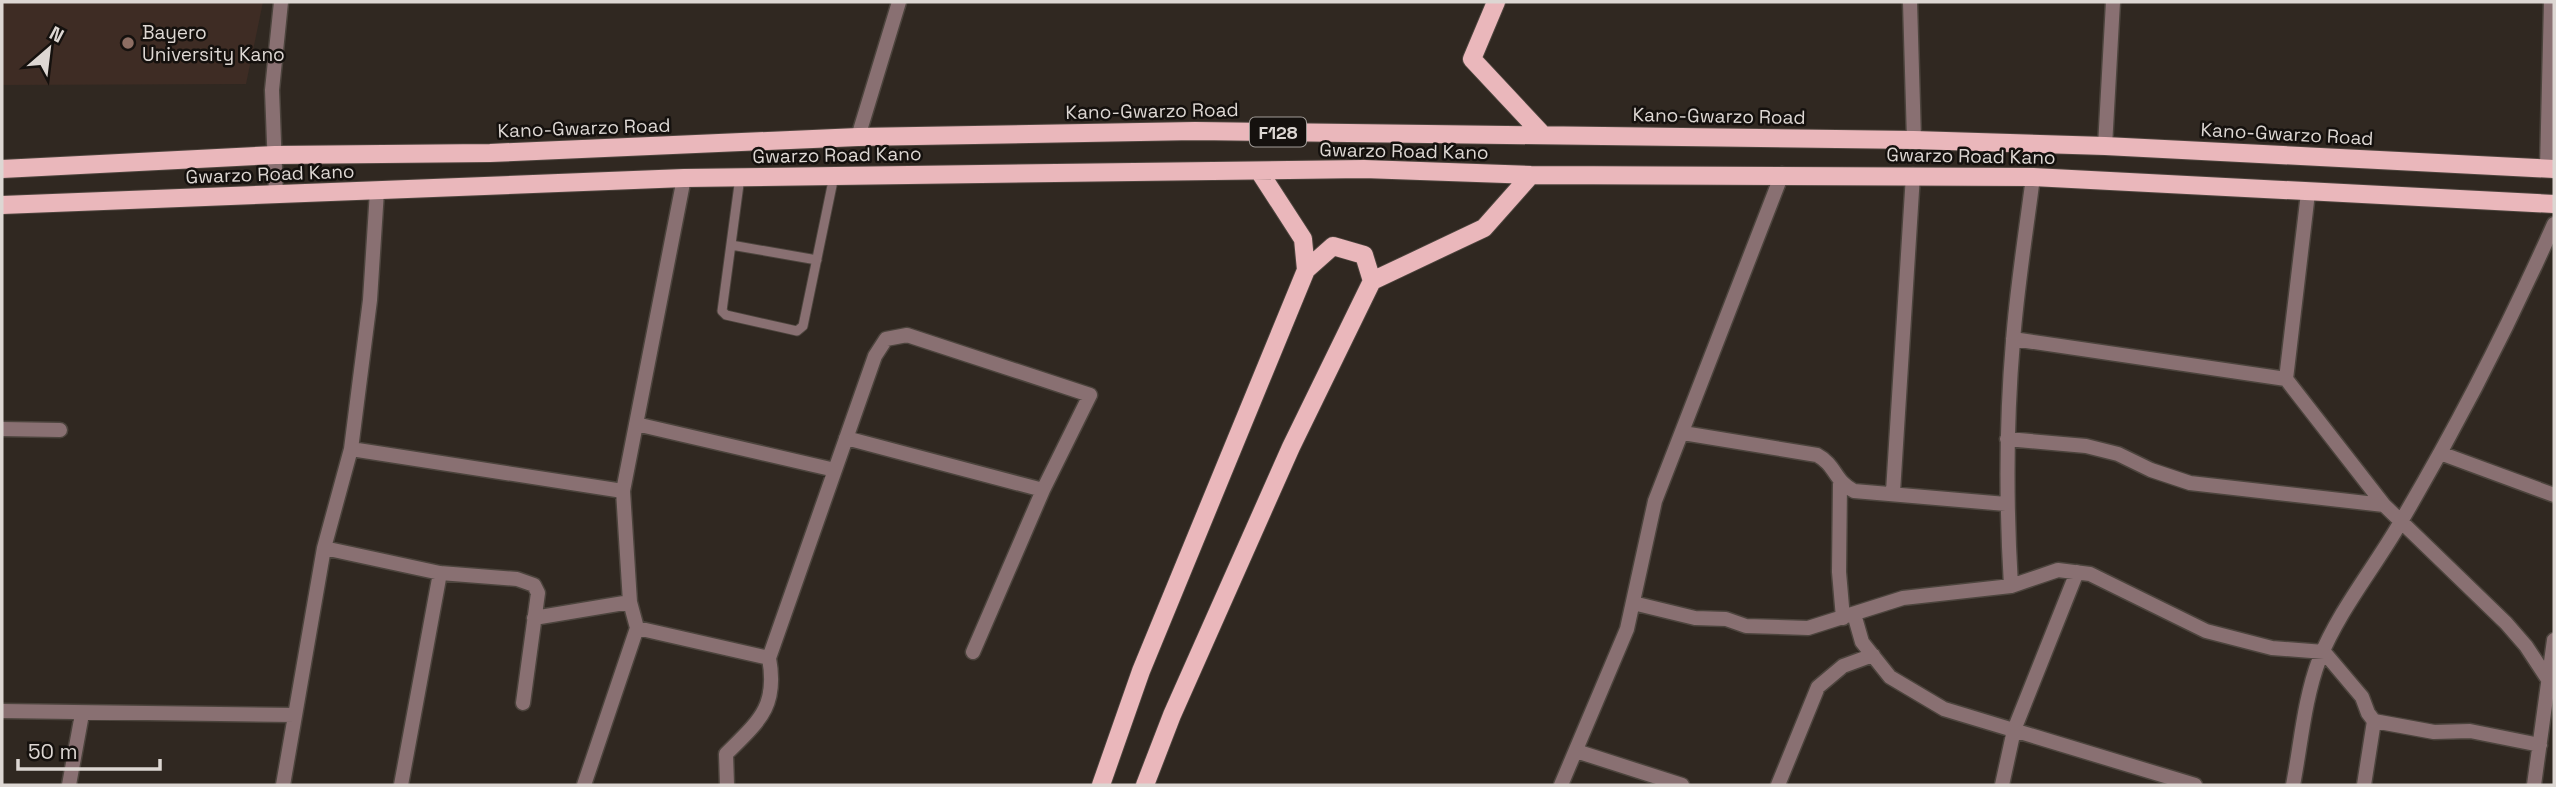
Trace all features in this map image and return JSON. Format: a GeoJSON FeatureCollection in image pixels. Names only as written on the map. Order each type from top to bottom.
{"type":"FeatureCollection","features":[{"type":"Feature","properties":{"kind":"main road"},"geometry":{"type":"LineString","coordinates":[[1496,2],[1472,59],[1544,135]]}},
{"type":"Feature","properties":{"kind":"main road","name":"Kano-Gwarzo Road"},"geometry":{"type":"LineString","coordinates":[[2,169],[275,155],[490,153],[859,137],[1195,131],[1914,140],[2105,146],[2551,168]]}},
{"type":"Feature","properties":{"kind":"main road","name":"Gwarzo Road Kano"},"geometry":{"type":"LineString","coordinates":[[2,205],[684,178],[1364,169],[1531,175],[2033,177],[2554,204]]}},
{"type":"Feature","properties":{"kind":"main road"},"geometry":{"type":"LineString","coordinates":[[1259,171],[1303,239],[1306,270]]}},
{"type":"Feature","properties":{"kind":"main road"},"geometry":{"type":"LineString","coordinates":[[1145,785],[1171,715],[1285,460],[1372,281],[1485,228],[1531,175]]}},
{"type":"Feature","properties":{"kind":"main road"},"geometry":{"type":"LineString","coordinates":[[1101,785],[1141,671],[1306,270],[1333,246],[1364,255],[1372,281]]}},
{"type":"Feature","properties":{"kind":"street"},"geometry":{"type":"LineString","coordinates":[[276,195],[272,90],[281,2]]}},
{"type":"Feature","properties":{"kind":"street"},"geometry":{"type":"LineString","coordinates":[[859,137],[899,2]]}},
{"type":"Feature","properties":{"kind":"street"},"geometry":{"type":"LineString","coordinates":[[1910,2],[1914,140]]}},
{"type":"Feature","properties":{"kind":"street"},"geometry":{"type":"LineString","coordinates":[[2105,146],[2113,2]]}},
{"type":"Feature","properties":{"kind":"street"},"geometry":{"type":"LineString","coordinates":[[2551,168],[2552,2]]}},
{"type":"Feature","properties":{"kind":"street"},"geometry":{"type":"LineString","coordinates":[[1561,785],[1627,629],[1655,501],[1782,174]]}},
{"type":"Feature","properties":{"kind":"street"},"geometry":{"type":"LineString","coordinates":[[1893,492],[1913,175]]}},
{"type":"Feature","properties":{"kind":"street"},"geometry":{"type":"LineString","coordinates":[[2011,586],[2006,504],[2007,439],[2013,339],[2033,177]]}},
{"type":"Feature","properties":{"kind":"street"},"geometry":{"type":"LineString","coordinates":[[584,785],[637,628],[630,602],[623,491],[684,178]]}},
{"type":"Feature","properties":{"kind":"street"},"geometry":{"type":"LineString","coordinates":[[283,785],[324,548],[351,449],[369,300],[377,191]]}},
{"type":"Feature","properties":{"kind":"street"},"geometry":{"type":"LineString","coordinates":[[2286,379],[2308,193]]}},
{"type":"Feature","properties":{"kind":"street"},"geometry":{"type":"LineString","coordinates":[[2293,785],[2303,722],[2324,652],[2339,617],[2402,521],[2484,376],[2554,224]]}},
{"type":"Feature","properties":{"kind":"street"},"geometry":{"type":"LineString","coordinates":[[727,785],[726,754],[765,711],[774,684],[769,658],[875,356],[886,339],[907,335],[1090,395],[1043,490],[973,652]]}},
{"type":"Feature","properties":{"kind":"street"},"geometry":{"type":"LineString","coordinates":[[2013,339],[2286,379],[2384,505],[2513,631],[2552,683]]}},
{"type":"Feature","properties":{"kind":"street"},"geometry":{"type":"LineString","coordinates":[[636,424],[835,470]]}},
{"type":"Feature","properties":{"kind":"street"},"geometry":{"type":"LineString","coordinates":[[2,429],[60,430]]}},
{"type":"Feature","properties":{"kind":"street"},"geometry":{"type":"LineString","coordinates":[[1683,433],[1817,455],[1828,460],[1840,484],[1839,572],[1849,616],[1862,642],[1890,677],[1944,709],[2195,785]]}},
{"type":"Feature","properties":{"kind":"street"},"geometry":{"type":"LineString","coordinates":[[846,438],[1043,490]]}},
{"type":"Feature","properties":{"kind":"street"},"geometry":{"type":"LineString","coordinates":[[2007,439],[2086,446],[2119,454],[2151,470],[2190,483],[2384,505]]}},
{"type":"Feature","properties":{"kind":"street"},"geometry":{"type":"LineString","coordinates":[[351,449],[623,491]]}},
{"type":"Feature","properties":{"kind":"street"},"geometry":{"type":"LineString","coordinates":[[2440,453],[2554,495]]}},
{"type":"Feature","properties":{"kind":"street"},"geometry":{"type":"LineString","coordinates":[[1840,484],[1854,491],[1893,492],[2006,504]]}},
{"type":"Feature","properties":{"kind":"street"},"geometry":{"type":"LineString","coordinates":[[324,548],[440,573],[517,579],[534,585],[538,593],[523,703]]}},
{"type":"Feature","properties":{"kind":"street"},"geometry":{"type":"LineString","coordinates":[[1633,603],[1695,618],[1726,619],[1746,626],[1808,628],[1903,598],[2011,586],[2058,570],[2090,574],[2206,631],[2272,648],[2324,652],[2362,697],[2374,721],[2364,785]]}},
{"type":"Feature","properties":{"kind":"street"},"geometry":{"type":"LineString","coordinates":[[2002,785],[2014,730],[2077,572]]}},
{"type":"Feature","properties":{"kind":"street"},"geometry":{"type":"LineString","coordinates":[[401,785],[440,573]]}},
{"type":"Feature","properties":{"kind":"street"},"geometry":{"type":"LineString","coordinates":[[534,618],[630,602]]}},
{"type":"Feature","properties":{"kind":"street"},"geometry":{"type":"LineString","coordinates":[[637,628],[769,658]]}},
{"type":"Feature","properties":{"kind":"street"},"geometry":{"type":"LineString","coordinates":[[2534,785],[2552,683],[2554,640]]}},
{"type":"Feature","properties":{"kind":"street"},"geometry":{"type":"LineString","coordinates":[[1778,785],[1818,687],[1843,666],[1872,655]]}},
{"type":"Feature","properties":{"kind":"street"},"geometry":{"type":"LineString","coordinates":[[2,710],[82,714],[295,715]]}},
{"type":"Feature","properties":{"kind":"street"},"geometry":{"type":"LineString","coordinates":[[69,785],[82,714]]}},
{"type":"Feature","properties":{"kind":"street"},"geometry":{"type":"LineString","coordinates":[[2374,721],[2434,732],[2470,731],[2540,745]]}},
{"type":"Feature","properties":{"kind":"street"},"geometry":{"type":"LineString","coordinates":[[1576,751],[1682,785]]}},
{"type":"Feature","properties":{"kind":"lane"},"geometry":{"type":"LineString","coordinates":[[740,177],[722,311],[726,315],[797,331],[803,326],[834,176]]}},
{"type":"Feature","properties":{"kind":"lane"},"geometry":{"type":"LineString","coordinates":[[731,245],[817,260]]}},
{"type":"Feature","properties":{"kind":"shaded area","name":"Bayero University Kano"},"geometry":{"type":"Polygon","coordinates":[[[2,2],[263,2],[246,84],[2,85],[2,2]]]}},
{"type":"Feature","properties":{"kind":"place","name":"Bayero University Kano"},"geometry":{"type":"Point","coordinates":[128,43]}}]}
